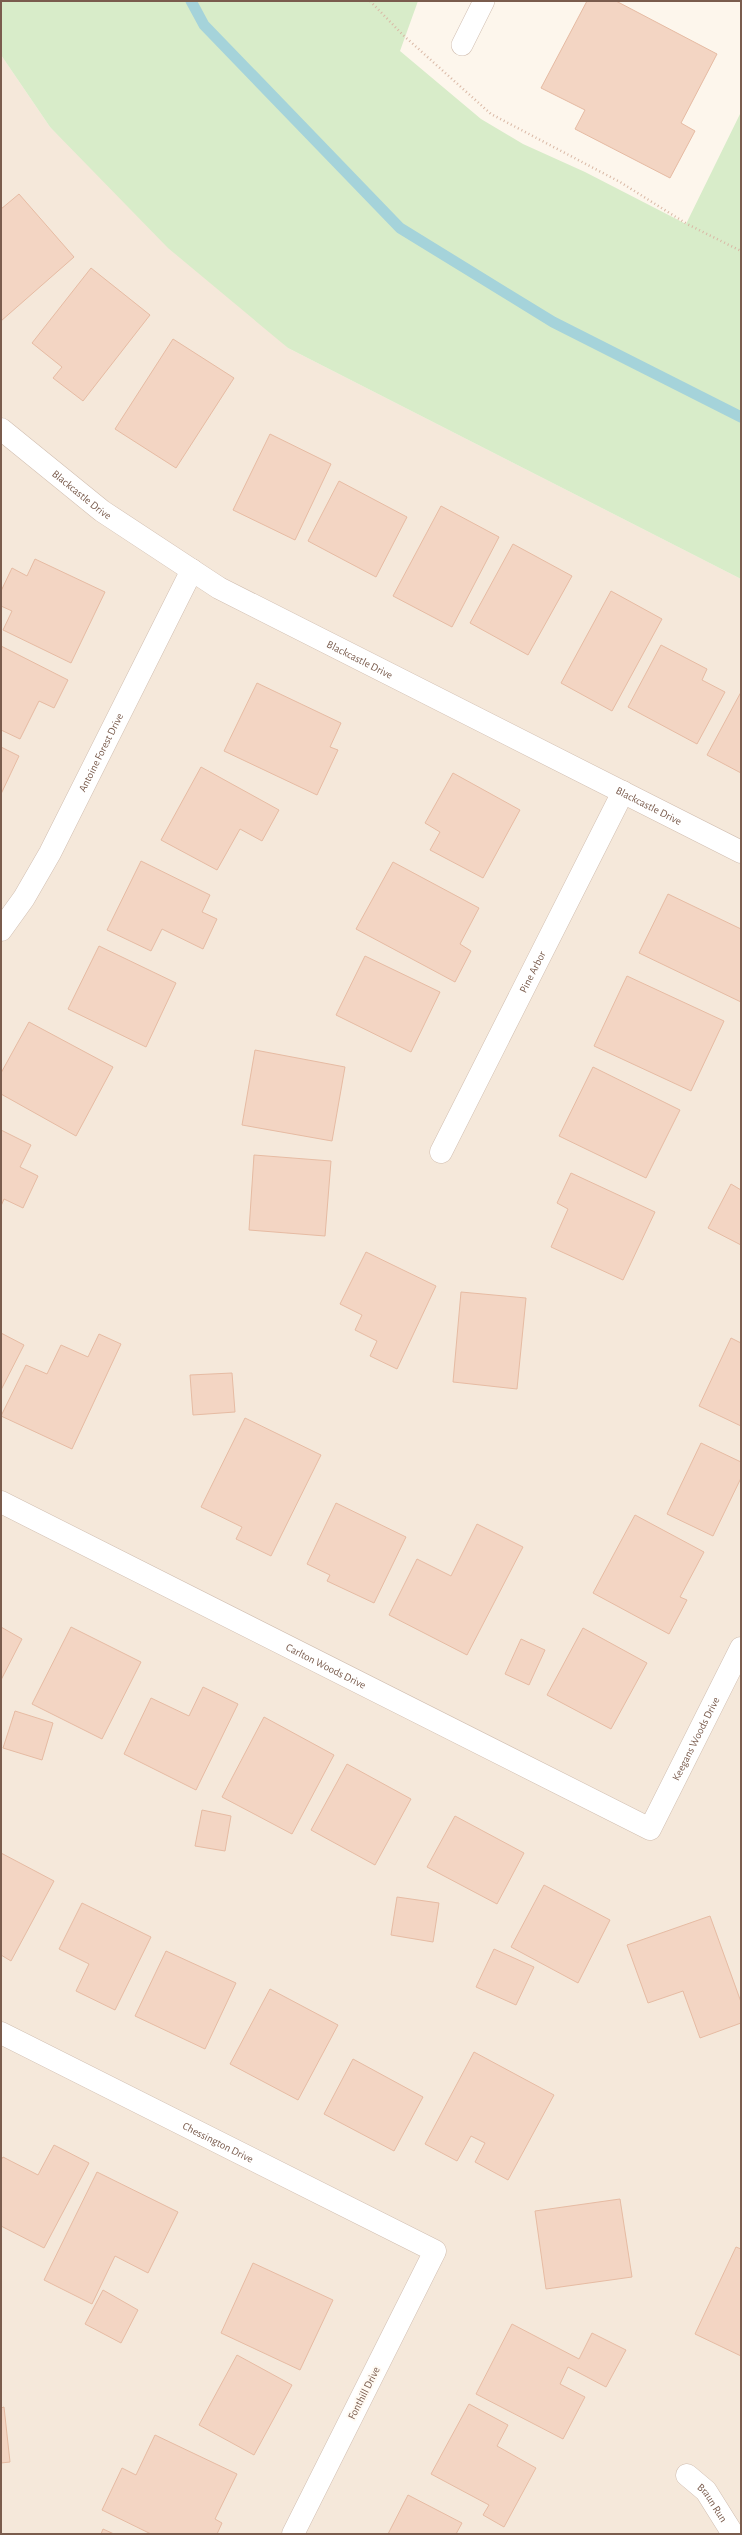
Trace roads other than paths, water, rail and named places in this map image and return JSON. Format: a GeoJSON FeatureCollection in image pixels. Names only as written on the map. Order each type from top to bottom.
{"type":"FeatureCollection","features":[{"type":"Feature","properties":{"kind":"street","name":"Blackcastle Drive"},"geometry":{"type":"LineString","coordinates":[[1,429],[102,511],[219,588],[741,852]]}},
{"type":"Feature","properties":{"kind":"street","name":"Antoine Forest Drive"},"geometry":{"type":"LineString","coordinates":[[1,930],[24,898],[50,853],[192,570]]}},
{"type":"Feature","properties":{"kind":"street","name":"Pine Arbor"},"geometry":{"type":"LineString","coordinates":[[441,1152],[622,792]]}},
{"type":"Feature","properties":{"kind":"street","name":"Carlton Woods Drive"},"geometry":{"type":"LineString","coordinates":[[1,1502],[650,1829]]}},
{"type":"Feature","properties":{"kind":"street","name":"Keegans Woods Drive"},"geometry":{"type":"LineString","coordinates":[[650,1829],[741,1648]]}},
{"type":"Feature","properties":{"kind":"street","name":"Chessington Drive"},"geometry":{"type":"LineString","coordinates":[[1,2034],[435,2251]]}},
{"type":"Feature","properties":{"kind":"street","name":"Fonthill Drive"},"geometry":{"type":"LineString","coordinates":[[293,2534],[435,2251]]}},
{"type":"Feature","properties":{"kind":"street","name":"Braun Run"},"geometry":{"type":"LineString","coordinates":[[687,2476],[706,2491],[733,2534]]}},
{"type":"Feature","properties":{"kind":"lane"},"geometry":{"type":"LineString","coordinates":[[462,46],[484,1]]}},
{"type":"Feature","properties":{"kind":"waterway"},"geometry":{"type":"LineString","coordinates":[[191,1],[204,25],[400,228],[553,322],[741,417]]}}]}
